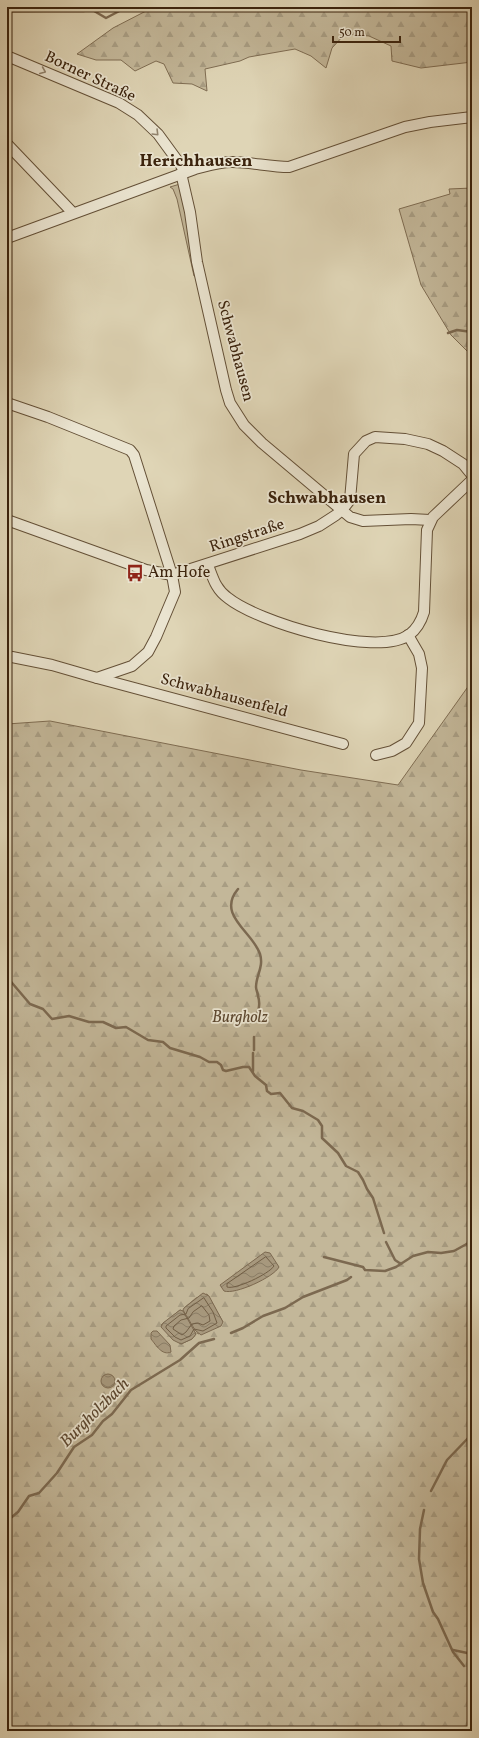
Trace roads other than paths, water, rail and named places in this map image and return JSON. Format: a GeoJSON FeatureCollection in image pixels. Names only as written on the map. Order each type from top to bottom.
{"type":"FeatureCollection","features":[{"type":"Feature","properties":{"kind":"street","name":"Borner Straße"},"geometry":{"type":"LineString","coordinates":[[7,56],[125,107],[138,115],[158,134],[183,172]]}},
{"type":"Feature","properties":{"kind":"street"},"geometry":{"type":"LineString","coordinates":[[7,238],[183,172],[223,162],[289,167],[405,127],[430,122],[472,117]]}},
{"type":"Feature","properties":{"kind":"street"},"geometry":{"type":"LineString","coordinates":[[7,144],[73,213]]}},
{"type":"Feature","properties":{"kind":"street","name":"Schwabhausen"},"geometry":{"type":"LineString","coordinates":[[183,172],[197,262],[230,403],[244,425],[262,443],[350,518],[364,521],[411,519],[430,520]]}},
{"type":"Feature","properties":{"kind":"street"},"geometry":{"type":"LineString","coordinates":[[7,403],[48,417],[130,450],[134,455],[172,575]]}},
{"type":"Feature","properties":{"kind":"street","name":"Ringstraße"},"geometry":{"type":"LineString","coordinates":[[7,520],[146,570],[172,575],[208,565],[300,534],[319,526],[342,510],[350,500],[354,454],[366,441],[375,437],[405,439],[428,444],[463,464],[472,475]]}},
{"type":"Feature","properties":{"kind":"street"},"geometry":{"type":"LineString","coordinates":[[208,565],[215,585],[227,598],[240,606],[296,629],[322,636],[366,641],[387,640],[408,635],[419,625],[424,612],[427,530],[430,520],[472,480]]}},
{"type":"Feature","properties":{"kind":"street","name":"Schwabhausenfeld"},"geometry":{"type":"LineString","coordinates":[[97,678],[132,666],[148,652],[175,592],[172,575]]}},
{"type":"Feature","properties":{"kind":"street"},"geometry":{"type":"LineString","coordinates":[[376,755],[392,751],[406,743],[418,723],[422,668],[419,654],[408,635]]}},
{"type":"Feature","properties":{"kind":"street","name":"Schwabhausenfeld"},"geometry":{"type":"LineString","coordinates":[[7,656],[52,665],[343,744]]}},
{"type":"Feature","properties":{"kind":"water"},"geometry":{"type":"Polygon","coordinates":[[[265,1252],[270,1253],[279,1267],[276,1271],[270,1276],[245,1288],[229,1292],[224,1291],[220,1285],[265,1252]]]}},
{"type":"Feature","properties":{"kind":"water"},"geometry":{"type":"Polygon","coordinates":[[[203,1293],[209,1296],[223,1322],[221,1326],[201,1335],[195,1330],[183,1310],[203,1293]]]}},
{"type":"Feature","properties":{"kind":"water"},"geometry":{"type":"Polygon","coordinates":[[[180,1310],[183,1311],[196,1334],[192,1339],[181,1344],[173,1340],[161,1327],[163,1323],[180,1310]]]}},
{"type":"Feature","properties":{"kind":"water"},"geometry":{"type":"Polygon","coordinates":[[[153,1331],[157,1331],[170,1345],[171,1352],[168,1353],[162,1351],[157,1347],[151,1339],[151,1333],[153,1331]]]}},
{"type":"Feature","properties":{"kind":"water"},"geometry":{"type":"Polygon","coordinates":[[[105,1374],[111,1374],[115,1378],[115,1384],[111,1388],[105,1388],[101,1384],[101,1378],[105,1374]]]}},
{"type":"Feature","properties":{"kind":"waterway"},"geometry":{"type":"LineString","coordinates":[[7,11],[84,11],[89,8],[106,18],[127,7]]}},
{"type":"Feature","properties":{"kind":"waterway"},"geometry":{"type":"LineString","coordinates":[[448,333],[457,330],[472,332]]}},
{"type":"Feature","properties":{"kind":"waterway"},"geometry":{"type":"LineString","coordinates":[[238,889],[232,898],[231,907],[233,915],[251,938],[260,954],[261,959],[256,987],[259,1006],[254,1022]]}},
{"type":"Feature","properties":{"kind":"waterway"},"geometry":{"type":"LineString","coordinates":[[7,977],[30,1004],[43,1009],[52,1019],[69,1016],[89,1022],[103,1022],[116,1028],[126,1027],[148,1040],[163,1042],[170,1048],[200,1057],[209,1062],[217,1062],[221,1065],[223,1070],[226,1071],[249,1067],[255,1076],[266,1085],[267,1091],[271,1094],[280,1093],[292,1108],[303,1111],[318,1120],[322,1126],[322,1138],[338,1153],[346,1166],[358,1172],[363,1180],[373,1198],[384,1233]]}},
{"type":"Feature","properties":{"kind":"waterway"},"geometry":{"type":"LineString","coordinates":[[254,1037],[254,1050]]}},
{"type":"Feature","properties":{"kind":"waterway"},"geometry":{"type":"LineString","coordinates":[[253,1053],[253,1071]]}},
{"type":"Feature","properties":{"kind":"waterway","name":"Burgholzbach"},"geometry":{"type":"LineString","coordinates":[[324,1257],[363,1267],[365,1270],[385,1271],[396,1267],[413,1256],[428,1252],[441,1253],[454,1251],[472,1241]]}},
{"type":"Feature","properties":{"kind":"waterway"},"geometry":{"type":"LineString","coordinates":[[386,1242],[395,1260],[401,1264]]}},
{"type":"Feature","properties":{"kind":"waterway","name":"Burgholzbach"},"geometry":{"type":"LineString","coordinates":[[231,1333],[243,1328],[263,1316],[285,1308],[303,1297],[347,1280],[351,1277]]}},
{"type":"Feature","properties":{"kind":"waterway","name":"Burgholzbach"},"geometry":{"type":"LineString","coordinates":[[7,1521],[18,1512],[29,1496],[39,1493],[57,1473],[74,1447],[92,1435],[103,1421],[112,1414],[131,1390],[180,1360],[199,1343],[214,1339]]}},
{"type":"Feature","properties":{"kind":"waterway"},"geometry":{"type":"LineString","coordinates":[[431,1491],[447,1460],[472,1434]]}},
{"type":"Feature","properties":{"kind":"waterway"},"geometry":{"type":"LineString","coordinates":[[424,1510],[420,1529],[419,1559],[423,1583],[433,1612],[438,1619],[453,1652],[464,1666]]}},
{"type":"Feature","properties":{"kind":"waterway"},"geometry":{"type":"LineString","coordinates":[[453,1650],[472,1654]]}},
{"type":"Feature","properties":{"kind":"place","name":"Am Hofe"},"geometry":{"type":"Point","coordinates":[135,573]}},
{"type":"Feature","properties":{"kind":"district","name":"Herichhausen"},"geometry":{"type":"Point","coordinates":[196,161]}},
{"type":"Feature","properties":{"kind":"district","name":"Schwabhausen"},"geometry":{"type":"Point","coordinates":[327,498]}},
{"type":"Feature","properties":{"kind":"park label","name":"Burgholz"},"geometry":{"type":"Point","coordinates":[240,1018]}}]}
